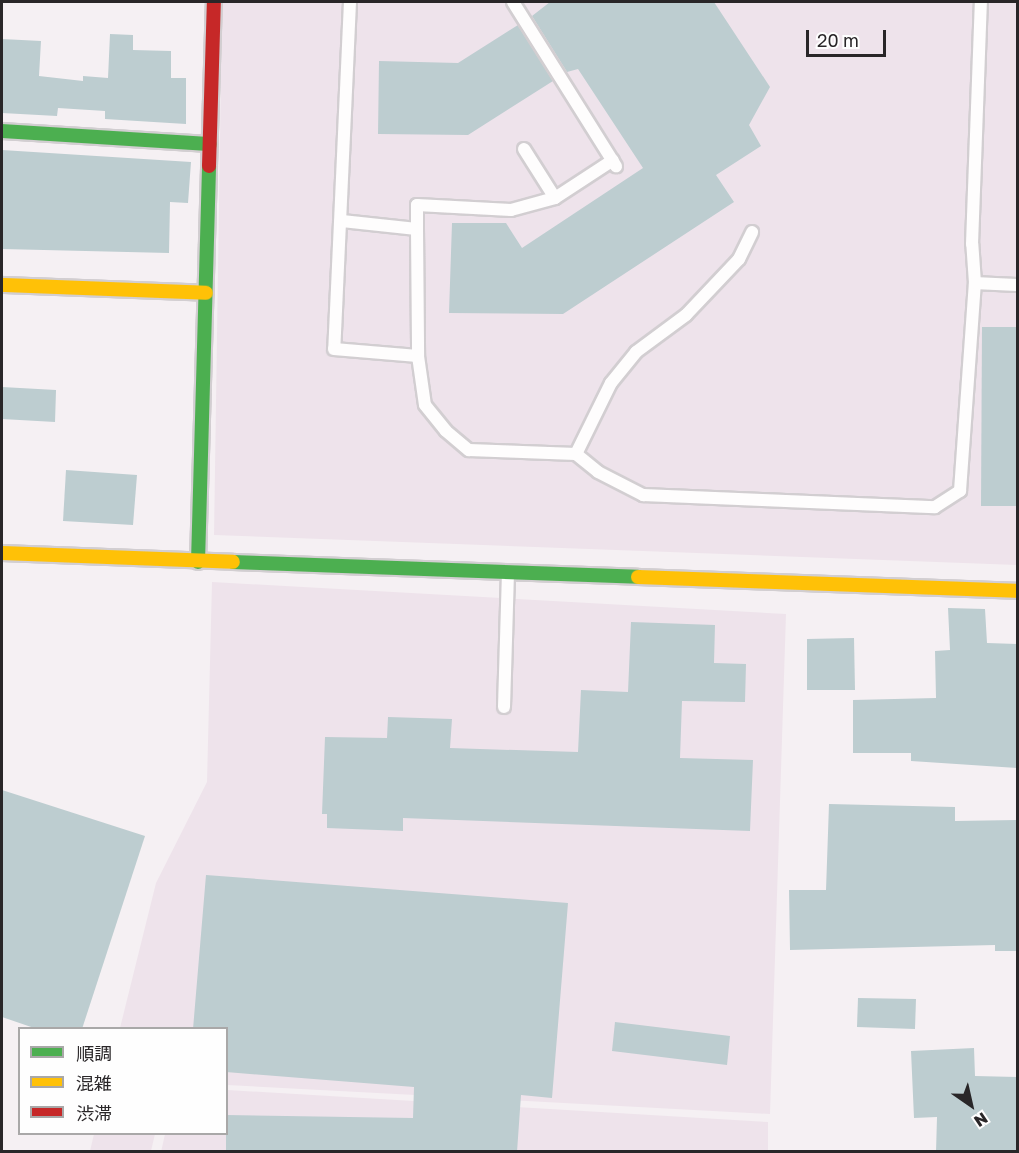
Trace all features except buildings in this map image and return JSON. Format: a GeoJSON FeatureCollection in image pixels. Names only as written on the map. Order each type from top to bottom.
{"type":"FeatureCollection","features":[{"type":"Feature","properties":{"kind":"street"},"geometry":{"type":"LineString","coordinates":[[198,562],[214,2]]}},
{"type":"Feature","properties":{"kind":"street"},"geometry":{"type":"LineString","coordinates":[[2,131],[210,144]]}},
{"type":"Feature","properties":{"kind":"street"},"geometry":{"type":"LineString","coordinates":[[2,285],[206,293]]}},
{"type":"Feature","properties":{"kind":"street"},"geometry":{"type":"LineString","coordinates":[[2,553],[508,574],[1017,591]]}},
{"type":"Feature","properties":{"kind":"lane"},"geometry":{"type":"LineString","coordinates":[[350,2],[342,221],[334,349],[418,356]]}},
{"type":"Feature","properties":{"kind":"lane"},"geometry":{"type":"LineString","coordinates":[[513,2],[614,163],[555,198],[511,210],[417,205],[418,356],[426,405],[446,431],[469,450],[576,454],[598,472],[644,495],[935,507],[960,491],[975,283],[972,244],[981,2]]}},
{"type":"Feature","properties":{"kind":"lane"},"geometry":{"type":"LineString","coordinates":[[524,149],[555,198]]}},
{"type":"Feature","properties":{"kind":"lane"},"geometry":{"type":"LineString","coordinates":[[342,221],[417,229]]}},
{"type":"Feature","properties":{"kind":"lane"},"geometry":{"type":"LineString","coordinates":[[576,454],[611,383],[636,352],[686,315],[739,259],[752,232]]}},
{"type":"Feature","properties":{"kind":"lane"},"geometry":{"type":"LineString","coordinates":[[975,283],[1017,285]]}},
{"type":"Feature","properties":{"kind":"lane"},"geometry":{"type":"LineString","coordinates":[[504,706],[508,574]]}},
{"type":"Feature","properties":{"kind":"shaded area"},"geometry":{"type":"Polygon","coordinates":[[[222,2],[1017,2],[1017,565],[214,535],[222,2]]]}},
{"type":"Feature","properties":{"kind":"shaded area"},"geometry":{"type":"Polygon","coordinates":[[[212,582],[786,614],[770,1114],[228,1085],[228,1027],[120,1027],[156,883],[207,782],[212,582]]]}},
{"type":"Feature","properties":{"kind":"shaded area"},"geometry":{"type":"Polygon","coordinates":[[[228,1090],[768,1122],[768,1152],[161,1152],[165,1135],[228,1135],[228,1090]]]}},
{"type":"Feature","properties":{"kind":"shaded area"},"geometry":{"type":"Polygon","coordinates":[[[94,1135],[155,1135],[151,1151],[90,1151],[94,1135]]]}},
{"type":"Feature","properties":{"kind":"traffic: fast"},"geometry":{"type":"LineString","coordinates":[[2,131],[210,144]]}},
{"type":"Feature","properties":{"kind":"traffic: fast"},"geometry":{"type":"LineString","coordinates":[[198,562],[209,166]]}},
{"type":"Feature","properties":{"kind":"traffic: fast"},"geometry":{"type":"LineString","coordinates":[[233,562],[638,577]]}},
{"type":"Feature","properties":{"kind":"traffic: slow"},"geometry":{"type":"LineString","coordinates":[[2,285],[206,293]]}},
{"type":"Feature","properties":{"kind":"traffic: slow"},"geometry":{"type":"LineString","coordinates":[[2,553],[233,562]]}},
{"type":"Feature","properties":{"kind":"traffic: slow"},"geometry":{"type":"LineString","coordinates":[[638,577],[1018,591]]}},
{"type":"Feature","properties":{"kind":"traffic: jam"},"geometry":{"type":"LineString","coordinates":[[209,166],[214,2]]}}]}
